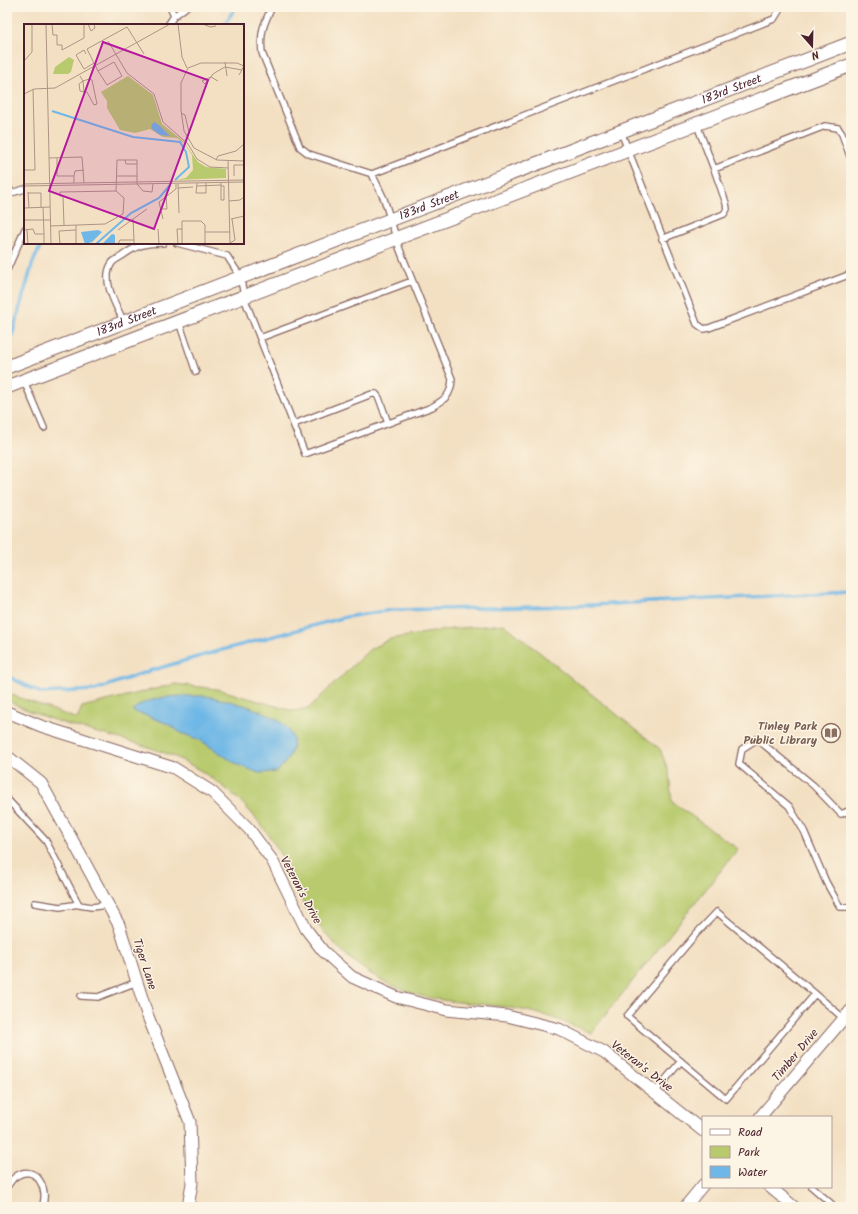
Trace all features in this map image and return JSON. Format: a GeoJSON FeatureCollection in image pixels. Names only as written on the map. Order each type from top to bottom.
{"type":"FeatureCollection","features":[{"type":"Feature","properties":{"kind":"street","name":"183rd Street"},"geometry":{"type":"LineString","coordinates":[[7,367],[240,276],[621,132],[689,104],[851,43]]}},
{"type":"Feature","properties":{"kind":"street","name":"183rd Street"},"geometry":{"type":"LineString","coordinates":[[7,387],[851,65]]}},
{"type":"Feature","properties":{"kind":"street","name":"Veteran's Drive"},"geometry":{"type":"LineString","coordinates":[[7,712],[41,726],[174,768],[212,792],[249,829],[272,860],[306,929],[323,950],[352,977],[396,997],[447,1010],[507,1016],[559,1030],[604,1052],[702,1130]]}},
{"type":"Feature","properties":{"kind":"street","name":"Tiger Lane"},"geometry":{"type":"LineString","coordinates":[[8,758],[41,783],[118,925],[147,1014],[190,1122],[192,1183],[188,1207]]}},
{"type":"Feature","properties":{"kind":"street","name":"Timber Drive"},"geometry":{"type":"LineString","coordinates":[[761,1116],[849,1017]]}},
{"type":"Feature","properties":{"kind":"street"},"geometry":{"type":"LineString","coordinates":[[685,1207],[702,1186]]}},
{"type":"Feature","properties":{"kind":"street"},"geometry":{"type":"LineString","coordinates":[[771,1188],[794,1207]]}},
{"type":"Feature","properties":{"kind":"lane"},"geometry":{"type":"LineString","coordinates":[[170,7],[174,16]]}},
{"type":"Feature","properties":{"kind":"lane"},"geometry":{"type":"LineString","coordinates":[[169,24],[174,16],[186,7]]}},
{"type":"Feature","properties":{"kind":"lane"},"geometry":{"type":"LineString","coordinates":[[272,7],[260,38],[262,53],[300,147],[309,154],[372,174],[774,18],[779,11],[777,7]]}},
{"type":"Feature","properties":{"kind":"lane"},"geometry":{"type":"LineString","coordinates":[[662,239],[724,214],[727,209],[697,124]]}},
{"type":"Feature","properties":{"kind":"lane"},"geometry":{"type":"LineString","coordinates":[[714,169],[825,126],[838,128],[851,159]]}},
{"type":"Feature","properties":{"kind":"lane"},"geometry":{"type":"LineString","coordinates":[[621,132],[662,239],[697,324],[704,329],[851,274]]}},
{"type":"Feature","properties":{"kind":"lane"},"geometry":{"type":"LineString","coordinates":[[181,244],[226,256],[240,276],[245,297],[305,454],[432,407],[446,400],[451,391],[452,379],[412,281],[391,219],[372,174]]}},
{"type":"Feature","properties":{"kind":"lane"},"geometry":{"type":"LineString","coordinates":[[7,184],[11,193],[24,189]]}},
{"type":"Feature","properties":{"kind":"lane"},"geometry":{"type":"LineString","coordinates":[[7,270],[24,231]]}},
{"type":"Feature","properties":{"kind":"lane"},"geometry":{"type":"LineString","coordinates":[[124,322],[111,294],[108,276],[112,263],[129,250],[142,244]]}},
{"type":"Feature","properties":{"kind":"lane"},"geometry":{"type":"LineString","coordinates":[[260,338],[412,281]]}},
{"type":"Feature","properties":{"kind":"lane"},"geometry":{"type":"LineString","coordinates":[[179,322],[196,372]]}},
{"type":"Feature","properties":{"kind":"lane"},"geometry":{"type":"LineString","coordinates":[[24,381],[44,428]]}},
{"type":"Feature","properties":{"kind":"lane"},"geometry":{"type":"LineString","coordinates":[[294,424],[372,394],[376,394],[379,398],[388,423]]}},
{"type":"Feature","properties":{"kind":"lane"},"geometry":{"type":"LineString","coordinates":[[851,810],[841,814],[813,785],[757,739],[742,749],[739,764],[788,806],[804,832],[826,882],[840,907],[851,907]]}},
{"type":"Feature","properties":{"kind":"lane"},"geometry":{"type":"LineString","coordinates":[[7,799],[46,841],[79,904]]}},
{"type":"Feature","properties":{"kind":"lane"},"geometry":{"type":"LineString","coordinates":[[35,903],[60,907],[79,904],[92,907],[107,905]]}},
{"type":"Feature","properties":{"kind":"lane"},"geometry":{"type":"LineString","coordinates":[[815,994],[726,1099],[627,1016],[696,934],[718,912],[815,994],[849,1017]]}},
{"type":"Feature","properties":{"kind":"lane"},"geometry":{"type":"LineString","coordinates":[[81,996],[98,997],[137,982]]}},
{"type":"Feature","properties":{"kind":"lane"},"geometry":{"type":"LineString","coordinates":[[656,1092],[681,1061]]}},
{"type":"Feature","properties":{"kind":"lane"},"geometry":{"type":"LineString","coordinates":[[7,1187],[15,1177],[24,1174],[34,1175],[42,1182],[45,1191],[42,1207]]}},
{"type":"Feature","properties":{"kind":"lane"},"geometry":{"type":"LineString","coordinates":[[813,1188],[835,1207]]}},
{"type":"Feature","properties":{"kind":"green space"},"geometry":{"type":"Polygon","coordinates":[[[504,624],[660,749],[669,773],[672,802],[738,849],[591,1033],[536,1013],[499,1006],[449,1001],[417,995],[383,981],[350,958],[322,930],[303,903],[287,866],[271,839],[244,805],[223,786],[200,770],[175,757],[133,742],[47,718],[7,700],[7,693],[77,719],[82,707],[175,684],[217,689],[293,711],[309,708],[370,649],[390,639],[451,629],[504,624]]]}},
{"type":"Feature","properties":{"kind":"water"},"geometry":{"type":"Polygon","coordinates":[[[177,696],[206,696],[230,701],[260,711],[274,717],[285,725],[292,735],[293,746],[289,756],[277,772],[259,773],[238,765],[200,740],[181,733],[168,724],[132,711],[147,701],[177,696]]]}},
{"type":"Feature","properties":{"kind":"waterway"},"geometry":{"type":"LineString","coordinates":[[225,24],[236,7]]}},
{"type":"Feature","properties":{"kind":"waterway"},"geometry":{"type":"LineString","coordinates":[[7,346],[11,338],[33,262],[42,244]]}},
{"type":"Feature","properties":{"kind":"waterway"},"geometry":{"type":"LineString","coordinates":[[7,676],[41,693],[95,690],[146,672],[218,651],[346,617],[391,610],[572,606],[851,592]]}},
{"type":"Feature","properties":{"kind":"place","name":"Tinley Park Public Library"},"geometry":{"type":"Point","coordinates":[831,733]}}]}
